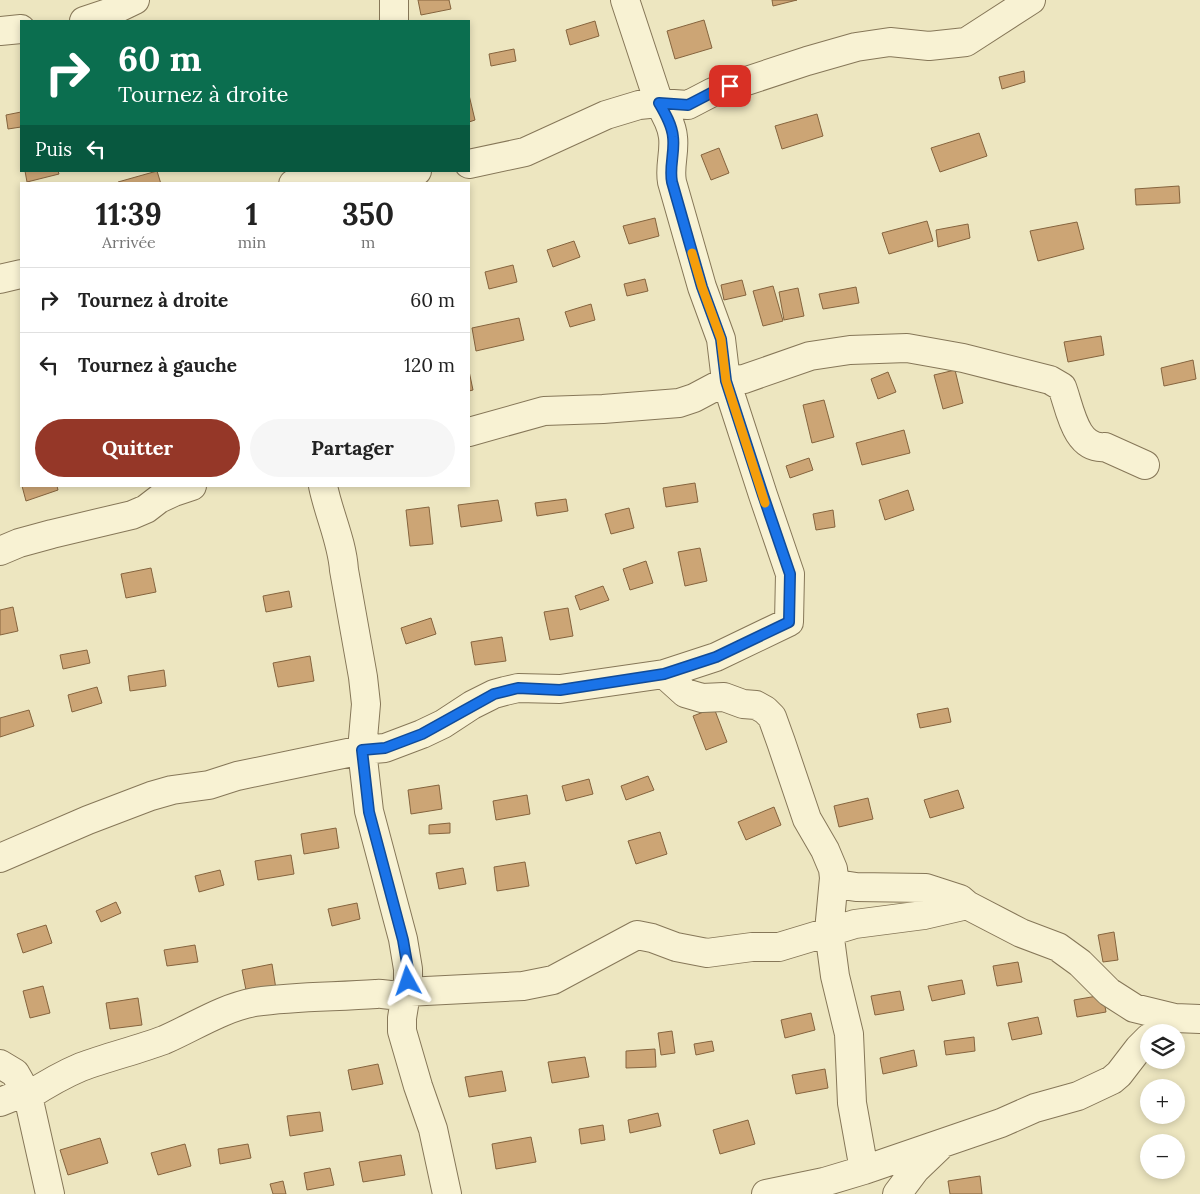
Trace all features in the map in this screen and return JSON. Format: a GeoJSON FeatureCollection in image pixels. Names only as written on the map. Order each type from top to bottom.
{"type":"FeatureCollection","features":[{"type":"Feature","properties":{"kind":"street"},"geometry":{"type":"LineString","coordinates":[[87,20],[108,13],[135,0]]}},
{"type":"Feature","properties":{"kind":"street"},"geometry":{"type":"LineString","coordinates":[[394,0],[394,20]]}},
{"type":"Feature","properties":{"kind":"street"},"geometry":{"type":"LineString","coordinates":[[0,858],[88,820],[150,796],[172,790],[208,785],[237,776],[362,750],[385,748],[422,734],[472,705],[500,693],[518,688],[560,690],[664,674],[716,657],[789,622],[790,574],[726,381],[721,339],[702,287],[672,182],[670,172],[673,136],[666,115],[659,103],[625,0]]}},
{"type":"Feature","properties":{"kind":"street"},"geometry":{"type":"LineString","coordinates":[[470,164],[525,152],[606,114],[639,105],[659,103],[688,105],[713,92],[806,61],[856,47],[890,42],[928,46],[966,42],[1031,0]]}},
{"type":"Feature","properties":{"kind":"street"},"geometry":{"type":"LineString","coordinates":[[0,31],[20,29]]}},
{"type":"Feature","properties":{"kind":"street"},"geometry":{"type":"LineString","coordinates":[[304,182],[315,180],[380,182],[414,172]]}},
{"type":"Feature","properties":{"kind":"street"},"geometry":{"type":"LineString","coordinates":[[0,279],[20,274]]}},
{"type":"Feature","properties":{"kind":"street"},"geometry":{"type":"LineString","coordinates":[[470,432],[544,411],[679,403],[694,398],[726,381],[744,380],[810,356],[850,350],[907,348],[963,358],[1058,383],[1062,387],[1080,434],[1087,442],[1098,447],[1105,447],[1146,465]]}},
{"type":"Feature","properties":{"kind":"street"},"geometry":{"type":"LineString","coordinates":[[0,551],[52,534],[132,515],[146,509],[166,495],[189,487]]}},
{"type":"Feature","properties":{"kind":"street"},"geometry":{"type":"LineString","coordinates":[[323,487],[343,556],[363,677],[366,704],[362,750],[369,812],[403,940],[408,969],[402,1031],[433,1129],[447,1194]]}},
{"type":"Feature","properties":{"kind":"street"},"geometry":{"type":"LineString","coordinates":[[664,674],[685,694],[702,698],[724,697],[743,704],[756,705],[772,717],[807,819],[825,850],[833,870],[834,878],[829,932],[835,976],[849,1034],[852,1103],[864,1170]]}},
{"type":"Feature","properties":{"kind":"street"},"geometry":{"type":"LineString","coordinates":[[834,878],[847,886],[926,888],[960,900],[1021,933],[1058,947],[1080,963],[1109,992],[1127,1004],[1177,1023]]}},
{"type":"Feature","properties":{"kind":"street"},"geometry":{"type":"LineString","coordinates":[[0,1102],[20,1094],[28,1096],[58,1077],[82,1067],[143,1048],[212,1016],[243,1004],[297,997],[391,995],[406,992],[523,986],[553,980],[612,947],[637,936],[646,936],[676,948],[707,953],[752,947],[779,947],[855,924],[924,915],[967,905]]}},
{"type":"Feature","properties":{"kind":"street"},"geometry":{"type":"LineString","coordinates":[[766,1194],[824,1182],[864,1170],[1001,1123],[1035,1108],[1078,1096],[1112,1080],[1120,1074],[1140,1047]]}},
{"type":"Feature","properties":{"kind":"street"},"geometry":{"type":"LineString","coordinates":[[0,1064],[15,1073],[28,1096],[50,1194]]}},
{"type":"Feature","properties":{"kind":"street"},"geometry":{"type":"LineString","coordinates":[[897,1194],[915,1170],[942,1144]]}},
{"type":"Feature","properties":{"kind":"building"},"geometry":{"type":"Polygon","coordinates":[[[418,0],[449,0],[451,9],[421,15],[418,0]]]}},
{"type":"Feature","properties":{"kind":"building"},"geometry":{"type":"Polygon","coordinates":[[[772,0],[797,0],[773,6],[772,0]]]}},
{"type":"Feature","properties":{"kind":"building"},"geometry":{"type":"Polygon","coordinates":[[[704,20],[712,48],[675,59],[667,31],[704,20]]]}},
{"type":"Feature","properties":{"kind":"building"},"geometry":{"type":"Polygon","coordinates":[[[595,21],[599,36],[570,45],[566,30],[595,21]]]}},
{"type":"Feature","properties":{"kind":"building"},"geometry":{"type":"Polygon","coordinates":[[[514,49],[516,61],[491,66],[489,54],[514,49]]]}},
{"type":"Feature","properties":{"kind":"building"},"geometry":{"type":"Polygon","coordinates":[[[1024,71],[1025,82],[1002,89],[999,77],[1024,71]]]}},
{"type":"Feature","properties":{"kind":"building"},"geometry":{"type":"Polygon","coordinates":[[[470,99],[475,120],[470,122],[470,99]]]}},
{"type":"Feature","properties":{"kind":"building"},"geometry":{"type":"Polygon","coordinates":[[[20,112],[20,127],[8,129],[6,115],[20,112]]]}},
{"type":"Feature","properties":{"kind":"building"},"geometry":{"type":"Polygon","coordinates":[[[817,114],[823,136],[782,149],[775,126],[817,114]]]}},
{"type":"Feature","properties":{"kind":"building"},"geometry":{"type":"Polygon","coordinates":[[[979,133],[987,156],[940,172],[931,148],[979,133]]]}},
{"type":"Feature","properties":{"kind":"building"},"geometry":{"type":"Polygon","coordinates":[[[719,148],[729,173],[711,180],[701,155],[719,148]]]}},
{"type":"Feature","properties":{"kind":"building"},"geometry":{"type":"Polygon","coordinates":[[[25,172],[58,172],[59,174],[27,182],[25,172]]]}},
{"type":"Feature","properties":{"kind":"building"},"geometry":{"type":"Polygon","coordinates":[[[157,172],[160,182],[118,182],[157,172]]]}},
{"type":"Feature","properties":{"kind":"building"},"geometry":{"type":"Polygon","coordinates":[[[1179,186],[1180,203],[1136,205],[1135,189],[1179,186]]]}},
{"type":"Feature","properties":{"kind":"building"},"geometry":{"type":"Polygon","coordinates":[[[655,218],[659,236],[629,244],[623,226],[655,218]]]}},
{"type":"Feature","properties":{"kind":"building"},"geometry":{"type":"Polygon","coordinates":[[[927,221],[933,241],[889,254],[882,233],[927,221]]]}},
{"type":"Feature","properties":{"kind":"building"},"geometry":{"type":"Polygon","coordinates":[[[1077,222],[1084,249],[1038,261],[1030,231],[1077,222]]]}},
{"type":"Feature","properties":{"kind":"building"},"geometry":{"type":"Polygon","coordinates":[[[968,224],[970,238],[938,247],[936,230],[968,224]]]}},
{"type":"Feature","properties":{"kind":"building"},"geometry":{"type":"Polygon","coordinates":[[[574,241],[580,257],[553,267],[547,250],[574,241]]]}},
{"type":"Feature","properties":{"kind":"building"},"geometry":{"type":"Polygon","coordinates":[[[513,265],[517,282],[489,289],[485,272],[513,265]]]}},
{"type":"Feature","properties":{"kind":"building"},"geometry":{"type":"Polygon","coordinates":[[[645,279],[648,291],[627,296],[624,284],[645,279]]]}},
{"type":"Feature","properties":{"kind":"building"},"geometry":{"type":"Polygon","coordinates":[[[742,280],[746,295],[724,300],[721,285],[742,280]]]}},
{"type":"Feature","properties":{"kind":"building"},"geometry":{"type":"Polygon","coordinates":[[[773,286],[783,321],[763,326],[753,291],[773,286]]]}},
{"type":"Feature","properties":{"kind":"building"},"geometry":{"type":"Polygon","coordinates":[[[856,287],[859,303],[823,309],[819,294],[856,287]]]}},
{"type":"Feature","properties":{"kind":"building"},"geometry":{"type":"Polygon","coordinates":[[[798,288],[804,316],[784,320],[779,292],[798,288]]]}},
{"type":"Feature","properties":{"kind":"building"},"geometry":{"type":"Polygon","coordinates":[[[591,304],[595,320],[570,327],[565,312],[591,304]]]}},
{"type":"Feature","properties":{"kind":"building"},"geometry":{"type":"Polygon","coordinates":[[[519,318],[524,340],[476,351],[472,328],[519,318]]]}},
{"type":"Feature","properties":{"kind":"building"},"geometry":{"type":"Polygon","coordinates":[[[1101,336],[1104,355],[1068,362],[1064,342],[1101,336]]]}},
{"type":"Feature","properties":{"kind":"building"},"geometry":{"type":"Polygon","coordinates":[[[1193,360],[1196,379],[1164,386],[1161,368],[1193,360]]]}},
{"type":"Feature","properties":{"kind":"building"},"geometry":{"type":"Polygon","coordinates":[[[955,370],[963,403],[943,409],[934,375],[955,370]]]}},
{"type":"Feature","properties":{"kind":"building"},"geometry":{"type":"Polygon","coordinates":[[[888,372],[896,392],[878,399],[871,379],[888,372]]]}},
{"type":"Feature","properties":{"kind":"building"},"geometry":{"type":"Polygon","coordinates":[[[470,376],[473,390],[470,391],[470,376]]]}},
{"type":"Feature","properties":{"kind":"building"},"geometry":{"type":"Polygon","coordinates":[[[824,400],[834,437],[812,443],[803,405],[824,400]]]}},
{"type":"Feature","properties":{"kind":"building"},"geometry":{"type":"Polygon","coordinates":[[[904,430],[910,453],[862,465],[856,443],[904,430]]]}},
{"type":"Feature","properties":{"kind":"building"},"geometry":{"type":"Polygon","coordinates":[[[809,458],[813,470],[790,478],[786,466],[809,458]]]}},
{"type":"Feature","properties":{"kind":"building"},"geometry":{"type":"Polygon","coordinates":[[[695,483],[698,502],[666,507],[663,488],[695,483]]]}},
{"type":"Feature","properties":{"kind":"building"},"geometry":{"type":"Polygon","coordinates":[[[22,487],[57,487],[58,490],[26,501],[22,487]]]}},
{"type":"Feature","properties":{"kind":"building"},"geometry":{"type":"Polygon","coordinates":[[[908,490],[914,510],[885,520],[879,500],[908,490]]]}},
{"type":"Feature","properties":{"kind":"building"},"geometry":{"type":"Polygon","coordinates":[[[566,499],[568,511],[537,516],[535,503],[566,499]]]}},
{"type":"Feature","properties":{"kind":"building"},"geometry":{"type":"Polygon","coordinates":[[[498,500],[502,521],[461,527],[458,505],[498,500]]]}},
{"type":"Feature","properties":{"kind":"building"},"geometry":{"type":"Polygon","coordinates":[[[429,507],[433,544],[410,546],[406,510],[429,507]]]}},
{"type":"Feature","properties":{"kind":"building"},"geometry":{"type":"Polygon","coordinates":[[[629,508],[634,528],[611,534],[605,514],[629,508]]]}},
{"type":"Feature","properties":{"kind":"building"},"geometry":{"type":"Polygon","coordinates":[[[833,510],[835,527],[816,530],[813,514],[833,510]]]}},
{"type":"Feature","properties":{"kind":"building"},"geometry":{"type":"Polygon","coordinates":[[[700,548],[707,581],[685,586],[678,552],[700,548]]]}},
{"type":"Feature","properties":{"kind":"building"},"geometry":{"type":"Polygon","coordinates":[[[646,561],[653,583],[630,590],[623,569],[646,561]]]}},
{"type":"Feature","properties":{"kind":"building"},"geometry":{"type":"Polygon","coordinates":[[[151,568],[156,592],[126,598],[121,574],[151,568]]]}},
{"type":"Feature","properties":{"kind":"building"},"geometry":{"type":"Polygon","coordinates":[[[603,586],[609,600],[580,610],[575,596],[603,586]]]}},
{"type":"Feature","properties":{"kind":"building"},"geometry":{"type":"Polygon","coordinates":[[[289,591],[292,607],[266,612],[263,596],[289,591]]]}},
{"type":"Feature","properties":{"kind":"building"},"geometry":{"type":"Polygon","coordinates":[[[13,607],[18,631],[0,635],[0,610],[13,607]]]}},
{"type":"Feature","properties":{"kind":"building"},"geometry":{"type":"Polygon","coordinates":[[[568,608],[573,636],[550,640],[544,612],[568,608]]]}},
{"type":"Feature","properties":{"kind":"building"},"geometry":{"type":"Polygon","coordinates":[[[431,618],[436,634],[406,644],[401,628],[431,618]]]}},
{"type":"Feature","properties":{"kind":"building"},"geometry":{"type":"Polygon","coordinates":[[[502,637],[506,661],[475,665],[471,642],[502,637]]]}},
{"type":"Feature","properties":{"kind":"building"},"geometry":{"type":"Polygon","coordinates":[[[87,650],[90,663],[63,669],[60,655],[87,650]]]}},
{"type":"Feature","properties":{"kind":"building"},"geometry":{"type":"Polygon","coordinates":[[[310,656],[314,681],[278,687],[273,663],[310,656]]]}},
{"type":"Feature","properties":{"kind":"building"},"geometry":{"type":"Polygon","coordinates":[[[164,670],[166,686],[130,691],[128,676],[164,670]]]}},
{"type":"Feature","properties":{"kind":"building"},"geometry":{"type":"Polygon","coordinates":[[[97,687],[102,703],[72,712],[68,695],[97,687]]]}},
{"type":"Feature","properties":{"kind":"building"},"geometry":{"type":"Polygon","coordinates":[[[714,708],[727,742],[706,750],[693,716],[714,708]]]}},
{"type":"Feature","properties":{"kind":"building"},"geometry":{"type":"Polygon","coordinates":[[[948,708],[951,722],[920,728],[917,714],[948,708]]]}},
{"type":"Feature","properties":{"kind":"building"},"geometry":{"type":"Polygon","coordinates":[[[29,710],[34,726],[0,737],[0,718],[29,710]]]}},
{"type":"Feature","properties":{"kind":"building"},"geometry":{"type":"Polygon","coordinates":[[[648,776],[654,790],[626,800],[621,786],[648,776]]]}},
{"type":"Feature","properties":{"kind":"building"},"geometry":{"type":"Polygon","coordinates":[[[589,779],[593,794],[566,801],[562,786],[589,779]]]}},
{"type":"Feature","properties":{"kind":"building"},"geometry":{"type":"Polygon","coordinates":[[[439,785],[442,809],[411,814],[408,790],[439,785]]]}},
{"type":"Feature","properties":{"kind":"building"},"geometry":{"type":"Polygon","coordinates":[[[958,790],[964,808],[930,818],[924,800],[958,790]]]}},
{"type":"Feature","properties":{"kind":"building"},"geometry":{"type":"Polygon","coordinates":[[[527,795],[530,814],[496,820],[493,801],[527,795]]]}},
{"type":"Feature","properties":{"kind":"building"},"geometry":{"type":"Polygon","coordinates":[[[868,798],[873,819],[839,827],[834,806],[868,798]]]}},
{"type":"Feature","properties":{"kind":"building"},"geometry":{"type":"Polygon","coordinates":[[[774,807],[781,825],[746,840],[738,822],[774,807]]]}},
{"type":"Feature","properties":{"kind":"building"},"geometry":{"type":"Polygon","coordinates":[[[450,823],[450,833],[429,834],[429,825],[450,823]]]}},
{"type":"Feature","properties":{"kind":"building"},"geometry":{"type":"Polygon","coordinates":[[[336,828],[339,848],[304,854],[301,834],[336,828]]]}},
{"type":"Feature","properties":{"kind":"building"},"geometry":{"type":"Polygon","coordinates":[[[660,832],[667,854],[636,864],[628,841],[660,832]]]}},
{"type":"Feature","properties":{"kind":"building"},"geometry":{"type":"Polygon","coordinates":[[[291,855],[294,874],[258,880],[255,861],[291,855]]]}},
{"type":"Feature","properties":{"kind":"building"},"geometry":{"type":"Polygon","coordinates":[[[525,862],[529,886],[497,891],[494,867],[525,862]]]}},
{"type":"Feature","properties":{"kind":"building"},"geometry":{"type":"Polygon","coordinates":[[[463,868],[466,884],[439,889],[436,873],[463,868]]]}},
{"type":"Feature","properties":{"kind":"building"},"geometry":{"type":"Polygon","coordinates":[[[220,870],[224,885],[199,892],[195,876],[220,870]]]}},
{"type":"Feature","properties":{"kind":"building"},"geometry":{"type":"Polygon","coordinates":[[[116,902],[121,913],[101,922],[96,911],[116,902]]]}},
{"type":"Feature","properties":{"kind":"building"},"geometry":{"type":"Polygon","coordinates":[[[357,903],[360,919],[332,926],[328,909],[357,903]]]}},
{"type":"Feature","properties":{"kind":"building"},"geometry":{"type":"Polygon","coordinates":[[[46,925],[52,943],[23,953],[17,934],[46,925]]]}},
{"type":"Feature","properties":{"kind":"building"},"geometry":{"type":"Polygon","coordinates":[[[1114,932],[1118,960],[1103,962],[1098,935],[1114,932]]]}},
{"type":"Feature","properties":{"kind":"building"},"geometry":{"type":"Polygon","coordinates":[[[195,945],[198,962],[167,966],[164,950],[195,945]]]}},
{"type":"Feature","properties":{"kind":"building"},"geometry":{"type":"Polygon","coordinates":[[[1018,962],[1022,982],[997,986],[993,966],[1018,962]]]}},
{"type":"Feature","properties":{"kind":"building"},"geometry":{"type":"Polygon","coordinates":[[[272,964],[276,989],[247,995],[242,970],[272,964]]]}},
{"type":"Feature","properties":{"kind":"building"},"geometry":{"type":"Polygon","coordinates":[[[962,980],[965,994],[932,1001],[928,986],[962,980]]]}},
{"type":"Feature","properties":{"kind":"building"},"geometry":{"type":"Polygon","coordinates":[[[43,986],[50,1013],[30,1018],[23,991],[43,986]]]}},
{"type":"Feature","properties":{"kind":"building"},"geometry":{"type":"Polygon","coordinates":[[[900,991],[904,1010],[875,1015],[871,996],[900,991]]]}},
{"type":"Feature","properties":{"kind":"building"},"geometry":{"type":"Polygon","coordinates":[[[1103,995],[1106,1012],[1077,1017],[1074,1000],[1103,995]]]}},
{"type":"Feature","properties":{"kind":"building"},"geometry":{"type":"Polygon","coordinates":[[[138,998],[142,1025],[110,1029],[106,1003],[138,998]]]}},
{"type":"Feature","properties":{"kind":"building"},"geometry":{"type":"Polygon","coordinates":[[[811,1013],[815,1030],[785,1038],[781,1020],[811,1013]]]}},
{"type":"Feature","properties":{"kind":"building"},"geometry":{"type":"Polygon","coordinates":[[[1038,1017],[1042,1034],[1012,1040],[1008,1023],[1038,1017]]]}},
{"type":"Feature","properties":{"kind":"building"},"geometry":{"type":"Polygon","coordinates":[[[672,1031],[675,1053],[661,1055],[658,1033],[672,1031]]]}},
{"type":"Feature","properties":{"kind":"building"},"geometry":{"type":"Polygon","coordinates":[[[974,1037],[975,1051],[946,1055],[944,1041],[974,1037]]]}},
{"type":"Feature","properties":{"kind":"building"},"geometry":{"type":"Polygon","coordinates":[[[712,1041],[714,1051],[696,1055],[694,1044],[712,1041]]]}},
{"type":"Feature","properties":{"kind":"building"},"geometry":{"type":"Polygon","coordinates":[[[655,1049],[656,1067],[626,1068],[626,1051],[655,1049]]]}},
{"type":"Feature","properties":{"kind":"building"},"geometry":{"type":"Polygon","coordinates":[[[914,1050],[917,1066],[883,1074],[880,1058],[914,1050]]]}},
{"type":"Feature","properties":{"kind":"building"},"geometry":{"type":"Polygon","coordinates":[[[585,1057],[589,1077],[552,1083],[548,1062],[585,1057]]]}},
{"type":"Feature","properties":{"kind":"building"},"geometry":{"type":"Polygon","coordinates":[[[378,1064],[383,1084],[352,1090],[348,1070],[378,1064]]]}},
{"type":"Feature","properties":{"kind":"building"},"geometry":{"type":"Polygon","coordinates":[[[825,1069],[828,1088],[796,1094],[792,1075],[825,1069]]]}},
{"type":"Feature","properties":{"kind":"building"},"geometry":{"type":"Polygon","coordinates":[[[502,1071],[506,1091],[469,1097],[465,1077],[502,1071]]]}},
{"type":"Feature","properties":{"kind":"building"},"geometry":{"type":"Polygon","coordinates":[[[320,1112],[323,1131],[290,1136],[287,1116],[320,1112]]]}},
{"type":"Feature","properties":{"kind":"building"},"geometry":{"type":"Polygon","coordinates":[[[658,1113],[661,1126],[630,1133],[628,1120],[658,1113]]]}},
{"type":"Feature","properties":{"kind":"building"},"geometry":{"type":"Polygon","coordinates":[[[748,1120],[755,1144],[720,1154],[713,1130],[748,1120]]]}},
{"type":"Feature","properties":{"kind":"building"},"geometry":{"type":"Polygon","coordinates":[[[603,1125],[605,1140],[581,1144],[579,1129],[603,1125]]]}},
{"type":"Feature","properties":{"kind":"building"},"geometry":{"type":"Polygon","coordinates":[[[531,1137],[536,1162],[496,1169],[492,1144],[531,1137]]]}},
{"type":"Feature","properties":{"kind":"building"},"geometry":{"type":"Polygon","coordinates":[[[100,1138],[108,1163],[68,1175],[60,1150],[100,1138]]]}},
{"type":"Feature","properties":{"kind":"building"},"geometry":{"type":"Polygon","coordinates":[[[185,1144],[191,1166],[158,1175],[151,1153],[185,1144]]]}},
{"type":"Feature","properties":{"kind":"building"},"geometry":{"type":"Polygon","coordinates":[[[248,1144],[251,1158],[220,1164],[218,1149],[248,1144]]]}},
{"type":"Feature","properties":{"kind":"building"},"geometry":{"type":"Polygon","coordinates":[[[401,1155],[405,1175],[363,1182],[359,1162],[401,1155]]]}},
{"type":"Feature","properties":{"kind":"building"},"geometry":{"type":"Polygon","coordinates":[[[330,1168],[334,1185],[307,1190],[304,1173],[330,1168]]]}},
{"type":"Feature","properties":{"kind":"building"},"geometry":{"type":"Polygon","coordinates":[[[980,1176],[982,1194],[950,1194],[948,1181],[980,1176]]]}},
{"type":"Feature","properties":{"kind":"building"},"geometry":{"type":"Polygon","coordinates":[[[283,1181],[286,1194],[273,1194],[270,1184],[283,1181]]]}},
{"type":"Feature","properties":{"kind":"slow traffic"},"geometry":{"type":"LineString","coordinates":[[692,253],[721,339],[726,381],[765,503]]}},
{"type":"Feature","properties":{"kind":"route"},"geometry":{"type":"LineString","coordinates":[[408,981],[403,940],[369,812],[362,750],[385,748],[422,734],[494,694],[518,688],[560,690],[664,674],[716,657],[789,622],[790,574],[726,381],[721,339],[702,287],[672,182],[670,172],[673,136],[666,115],[659,103],[688,105],[713,92],[730,86]]}}]}
